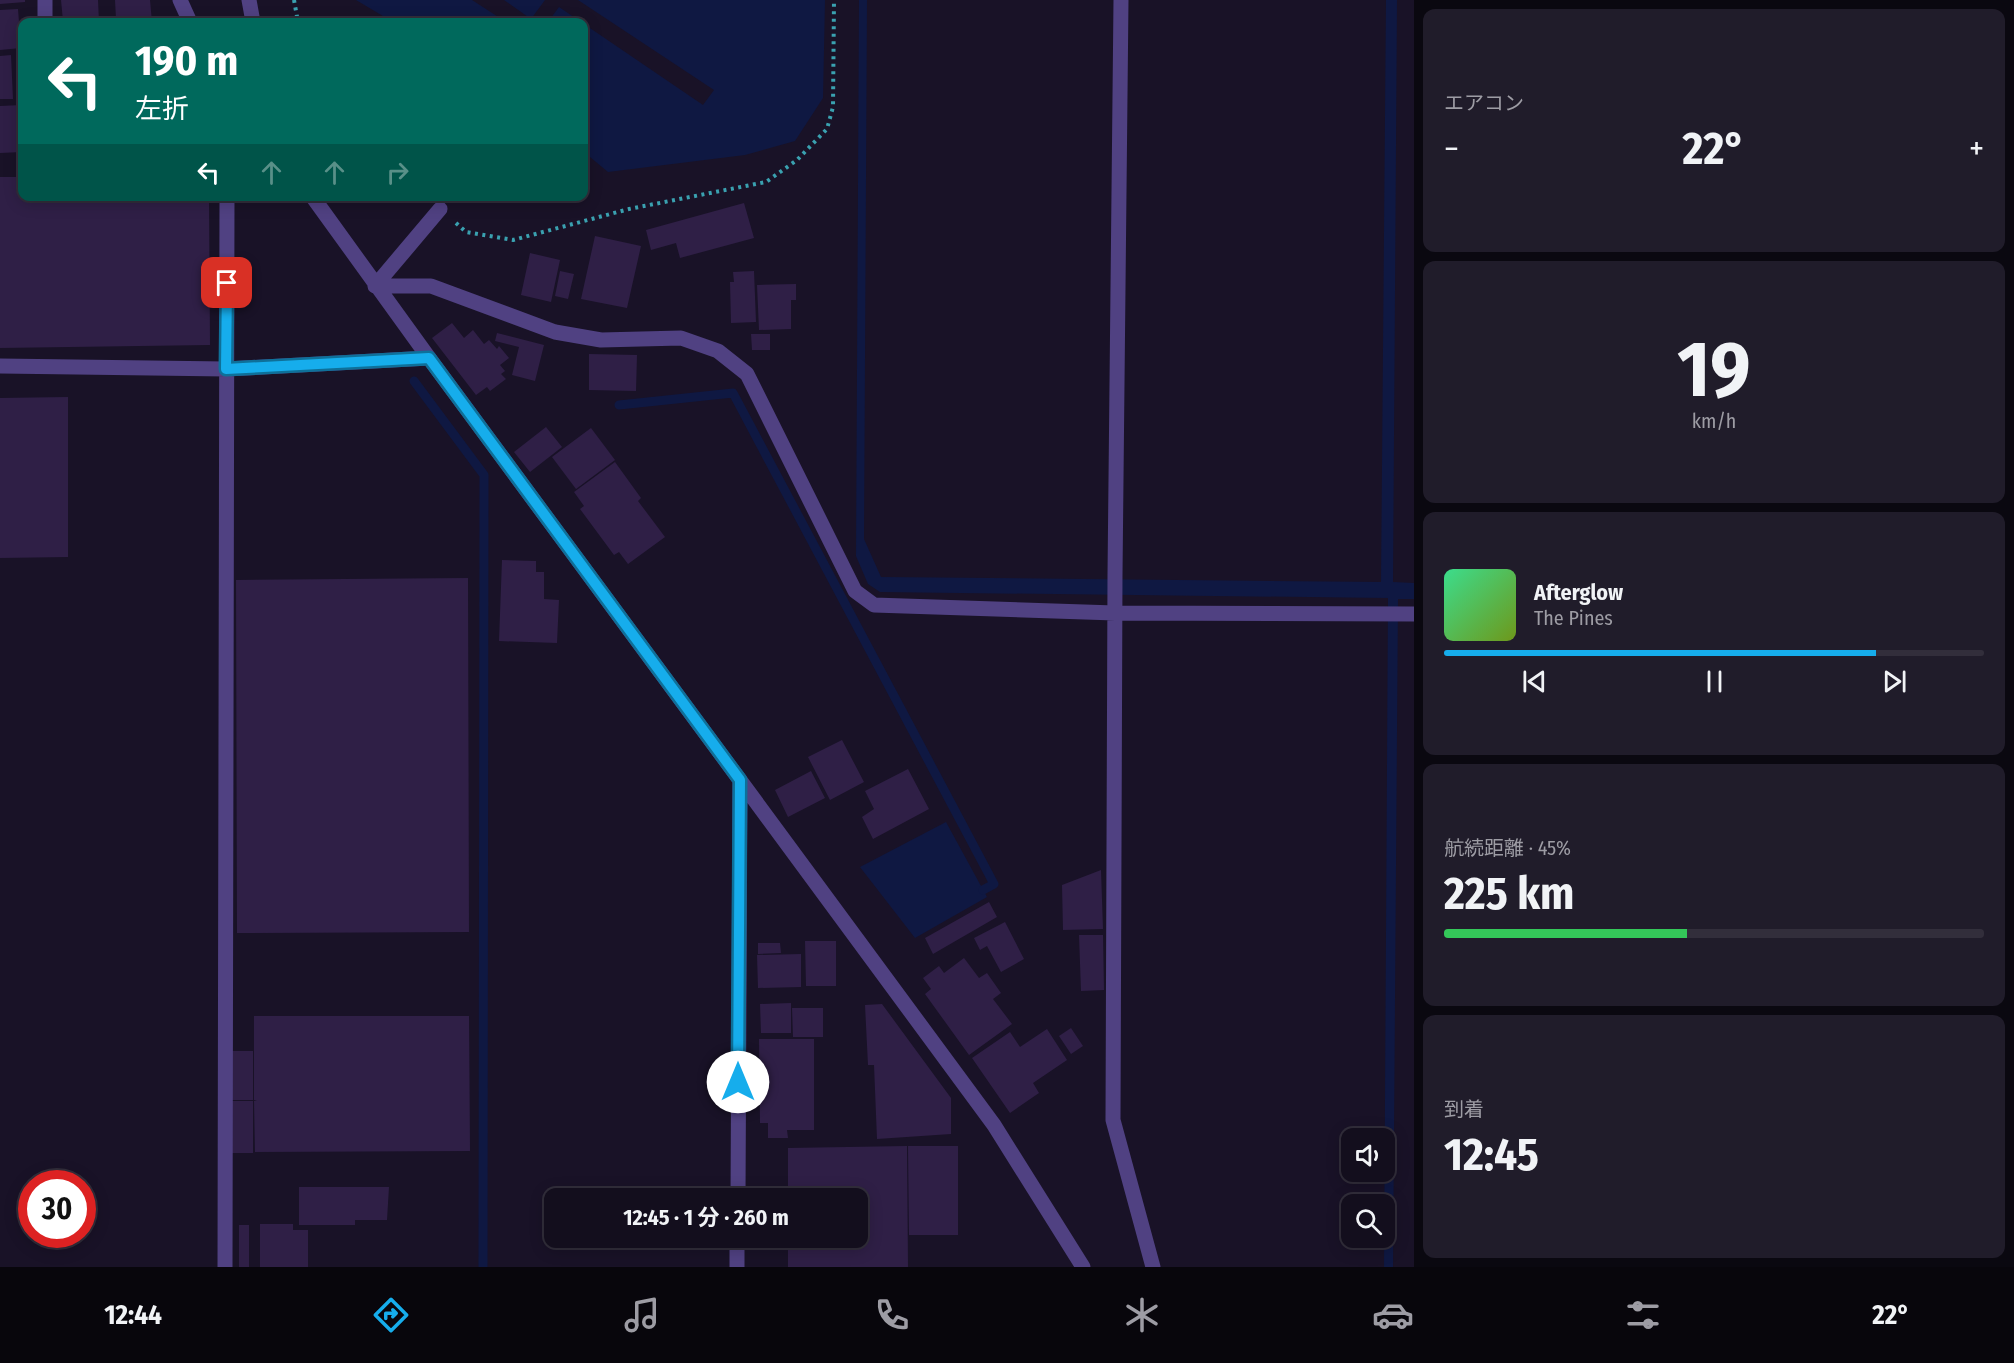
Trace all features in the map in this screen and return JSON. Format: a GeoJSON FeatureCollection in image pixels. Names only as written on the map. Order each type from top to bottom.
{"type":"FeatureCollection","features":[{"type":"Feature","properties":{"kind":"street"},"geometry":{"type":"LineString","coordinates":[[45,0],[45,18]]}},
{"type":"Feature","properties":{"kind":"street"},"geometry":{"type":"LineString","coordinates":[[180,0],[188,18]]}},
{"type":"Feature","properties":{"kind":"street"},"geometry":{"type":"LineString","coordinates":[[249,0],[252,18]]}},
{"type":"Feature","properties":{"kind":"street"},"geometry":{"type":"LineString","coordinates":[[1121,0],[1115,575],[1113,1120],[1153,1267]]}},
{"type":"Feature","properties":{"kind":"street"},"geometry":{"type":"LineString","coordinates":[[225,1267],[227,201]]}},
{"type":"Feature","properties":{"kind":"street"},"geometry":{"type":"LineString","coordinates":[[316,201],[375,286],[994,1125],[1083,1267]]}},
{"type":"Feature","properties":{"kind":"street"},"geometry":{"type":"LineString","coordinates":[[375,286],[440,209]]}},
{"type":"Feature","properties":{"kind":"street"},"geometry":{"type":"LineString","coordinates":[[375,286],[431,286],[555,332],[601,340],[681,338],[718,351],[747,374],[855,591],[874,605],[1115,606],[1409,614]]}},
{"type":"Feature","properties":{"kind":"street"},"geometry":{"type":"LineString","coordinates":[[0,366],[226,369],[429,358]]}},
{"type":"Feature","properties":{"kind":"street"},"geometry":{"type":"LineString","coordinates":[[738,1188],[740,780]]}},
{"type":"Feature","properties":{"kind":"street"},"geometry":{"type":"LineString","coordinates":[[737,1267],[738,1248]]}},
{"type":"Feature","properties":{"kind":"path"},"geometry":{"type":"LineString","coordinates":[[294,0],[297,18]]}},
{"type":"Feature","properties":{"kind":"path"},"geometry":{"type":"LineString","coordinates":[[440,209],[466,232],[513,240],[629,209],[766,182],[797,160],[827,129],[833,107],[834,0]]}},
{"type":"Feature","properties":{"kind":"water"},"geometry":{"type":"Polygon","coordinates":[[[356,0],[825,0],[823,98],[795,141],[745,155],[608,172],[588,155],[588,18],[386,18],[356,0]]]}},
{"type":"Feature","properties":{"kind":"water"},"geometry":{"type":"Polygon","coordinates":[[[859,0],[867,0],[864,539],[881,577],[1381,582],[1386,0],[1397,0],[1393,582],[1414,583],[1414,599],[1398,599],[1394,1128],[1385,1128],[1388,598],[880,592],[868,584],[856,556],[859,0]]]}},
{"type":"Feature","properties":{"kind":"water"},"geometry":{"type":"Polygon","coordinates":[[[946,822],[987,897],[915,938],[860,867],[946,822]]]}},
{"type":"Feature","properties":{"kind":"water"},"geometry":{"type":"Polygon","coordinates":[[[1385,1182],[1394,1182],[1394,1194],[1384,1194],[1385,1182]]]}},
{"type":"Feature","properties":{"kind":"water"},"geometry":{"type":"Polygon","coordinates":[[[1384,1248],[1393,1248],[1393,1267],[1384,1267],[1384,1248]]]}},
{"type":"Feature","properties":{"kind":"pier"},"geometry":{"type":"Polygon","coordinates":[[[472,0],[504,0],[530,18],[500,18],[472,0]]]}},
{"type":"Feature","properties":{"kind":"pier"},"geometry":{"type":"Polygon","coordinates":[[[545,0],[578,0],[714,90],[703,105],[588,27],[588,18],[575,18],[559,7],[551,18],[532,18],[545,0]]]}},
{"type":"Feature","properties":{"kind":"building"},"geometry":{"type":"Polygon","coordinates":[[[0,0],[25,0],[25,2],[0,4],[0,0]]]}},
{"type":"Feature","properties":{"kind":"building"},"geometry":{"type":"Polygon","coordinates":[[[61,0],[98,0],[99,18],[63,18],[61,0]]]}},
{"type":"Feature","properties":{"kind":"building"},"geometry":{"type":"Polygon","coordinates":[[[115,0],[150,0],[152,18],[116,18],[115,0]]]}},
{"type":"Feature","properties":{"kind":"building"},"geometry":{"type":"Polygon","coordinates":[[[18,9],[18,48],[0,50],[0,10],[18,9]]]}},
{"type":"Feature","properties":{"kind":"building"},"geometry":{"type":"Polygon","coordinates":[[[11,55],[13,99],[0,99],[0,56],[11,55]]]}},
{"type":"Feature","properties":{"kind":"building"},"geometry":{"type":"Polygon","coordinates":[[[18,105],[18,152],[0,153],[0,106],[18,105]]]}},
{"type":"Feature","properties":{"kind":"building"},"geometry":{"type":"Polygon","coordinates":[[[0,177],[18,177],[18,201],[209,201],[210,345],[0,348],[0,177]]]}},
{"type":"Feature","properties":{"kind":"building"},"geometry":{"type":"Polygon","coordinates":[[[744,203],[754,238],[680,258],[676,243],[651,250],[646,230],[744,203]]]}},
{"type":"Feature","properties":{"kind":"building"},"geometry":{"type":"Polygon","coordinates":[[[595,236],[641,246],[627,308],[581,299],[595,236]]]}},
{"type":"Feature","properties":{"kind":"building"},"geometry":{"type":"Polygon","coordinates":[[[530,253],[560,260],[551,302],[521,295],[530,253]]]}},
{"type":"Feature","properties":{"kind":"building"},"geometry":{"type":"Polygon","coordinates":[[[560,271],[574,274],[568,299],[555,296],[560,271]]]}},
{"type":"Feature","properties":{"kind":"building"},"geometry":{"type":"Polygon","coordinates":[[[754,271],[756,322],[731,323],[730,282],[734,282],[733,272],[754,271]]]}},
{"type":"Feature","properties":{"kind":"building"},"geometry":{"type":"Polygon","coordinates":[[[796,284],[796,300],[791,300],[791,329],[759,330],[757,285],[796,284]]]}},
{"type":"Feature","properties":{"kind":"building"},"geometry":{"type":"Polygon","coordinates":[[[452,323],[464,338],[473,330],[484,344],[489,340],[497,349],[499,346],[509,358],[500,365],[505,371],[501,374],[506,379],[490,391],[487,387],[476,395],[432,338],[452,323]]]}},
{"type":"Feature","properties":{"kind":"building"},"geometry":{"type":"Polygon","coordinates":[[[497,333],[544,345],[535,381],[512,375],[519,347],[495,341],[497,333]]]}},
{"type":"Feature","properties":{"kind":"building"},"geometry":{"type":"Polygon","coordinates":[[[751,334],[770,334],[770,350],[752,350],[751,334]]]}},
{"type":"Feature","properties":{"kind":"building"},"geometry":{"type":"Polygon","coordinates":[[[589,354],[637,355],[636,391],[589,390],[589,354]]]}},
{"type":"Feature","properties":{"kind":"building"},"geometry":{"type":"Polygon","coordinates":[[[68,397],[68,557],[0,558],[0,398],[68,397]]]}},
{"type":"Feature","properties":{"kind":"building"},"geometry":{"type":"Polygon","coordinates":[[[546,427],[562,447],[530,472],[514,452],[546,427]]]}},
{"type":"Feature","properties":{"kind":"building"},"geometry":{"type":"Polygon","coordinates":[[[591,428],[615,460],[576,489],[552,457],[591,428]]]}},
{"type":"Feature","properties":{"kind":"building"},"geometry":{"type":"Polygon","coordinates":[[[615,462],[641,498],[638,501],[665,537],[628,564],[619,552],[614,555],[580,509],[584,506],[574,492],[615,462]]]}},
{"type":"Feature","properties":{"kind":"building"},"geometry":{"type":"Polygon","coordinates":[[[502,560],[536,561],[536,572],[544,572],[544,599],[559,600],[557,643],[499,641],[502,560]]]}},
{"type":"Feature","properties":{"kind":"building"},"geometry":{"type":"Polygon","coordinates":[[[468,578],[469,932],[237,933],[236,580],[468,578]]]}},
{"type":"Feature","properties":{"kind":"building"},"geometry":{"type":"Polygon","coordinates":[[[842,740],[864,782],[830,800],[808,757],[842,740]]]}},
{"type":"Feature","properties":{"kind":"building"},"geometry":{"type":"Polygon","coordinates":[[[908,769],[929,809],[873,839],[862,817],[874,809],[865,791],[908,769]]]}},
{"type":"Feature","properties":{"kind":"building"},"geometry":{"type":"Polygon","coordinates":[[[811,771],[825,798],[788,817],[775,790],[811,771]]]}},
{"type":"Feature","properties":{"kind":"building"},"geometry":{"type":"Polygon","coordinates":[[[1101,870],[1103,929],[1063,930],[1062,885],[1101,870]]]}},
{"type":"Feature","properties":{"kind":"building"},"geometry":{"type":"Polygon","coordinates":[[[989,902],[997,917],[933,954],[925,938],[989,902]]]}},
{"type":"Feature","properties":{"kind":"building"},"geometry":{"type":"Polygon","coordinates":[[[1005,922],[1024,959],[1001,972],[987,946],[980,950],[974,938],[1005,922]]]}},
{"type":"Feature","properties":{"kind":"building"},"geometry":{"type":"Polygon","coordinates":[[[1079,935],[1103,935],[1104,990],[1081,991],[1079,935]]]}},
{"type":"Feature","properties":{"kind":"building"},"geometry":{"type":"Polygon","coordinates":[[[805,941],[836,941],[836,986],[806,986],[805,941]]]}},
{"type":"Feature","properties":{"kind":"building"},"geometry":{"type":"Polygon","coordinates":[[[758,943],[780,943],[781,953],[758,954],[758,943]]]}},
{"type":"Feature","properties":{"kind":"building"},"geometry":{"type":"Polygon","coordinates":[[[801,954],[801,987],[758,988],[757,955],[801,954]]]}},
{"type":"Feature","properties":{"kind":"building"},"geometry":{"type":"Polygon","coordinates":[[[964,958],[979,978],[987,973],[1001,993],[993,999],[1012,1024],[969,1055],[925,994],[931,989],[923,978],[939,966],[944,973],[964,958]]]}},
{"type":"Feature","properties":{"kind":"building"},"geometry":{"type":"Polygon","coordinates":[[[791,1003],[791,1033],[761,1033],[760,1004],[791,1003]]]}},
{"type":"Feature","properties":{"kind":"building"},"geometry":{"type":"Polygon","coordinates":[[[882,1004],[951,1098],[951,1134],[877,1139],[874,1065],[868,1065],[865,1005],[882,1004]]]}},
{"type":"Feature","properties":{"kind":"building"},"geometry":{"type":"Polygon","coordinates":[[[792,1008],[823,1008],[823,1037],[793,1037],[792,1008]]]}},
{"type":"Feature","properties":{"kind":"building"},"geometry":{"type":"Polygon","coordinates":[[[254,1016],[469,1016],[470,1151],[255,1152],[254,1101],[257,1101],[254,1100],[254,1016]]]}},
{"type":"Feature","properties":{"kind":"building"},"geometry":{"type":"Polygon","coordinates":[[[1071,1028],[1083,1046],[1071,1054],[1059,1036],[1071,1028]]]}},
{"type":"Feature","properties":{"kind":"building"},"geometry":{"type":"Polygon","coordinates":[[[1047,1029],[1067,1060],[1033,1083],[1039,1093],[1010,1113],[972,1058],[1010,1032],[1020,1047],[1047,1029]]]}},
{"type":"Feature","properties":{"kind":"building"},"geometry":{"type":"Polygon","coordinates":[[[759,1039],[814,1039],[814,1130],[787,1130],[788,1138],[768,1138],[768,1123],[760,1123],[759,1039]]]}},
{"type":"Feature","properties":{"kind":"building"},"geometry":{"type":"Polygon","coordinates":[[[232,1051],[253,1051],[253,1100],[232,1100],[232,1051]]]}},
{"type":"Feature","properties":{"kind":"building"},"geometry":{"type":"Polygon","coordinates":[[[232,1101],[253,1101],[253,1153],[232,1153],[232,1101]]]}},
{"type":"Feature","properties":{"kind":"building"},"geometry":{"type":"Polygon","coordinates":[[[907,1146],[908,1267],[788,1267],[788,1248],[868,1248],[868,1188],[788,1188],[788,1148],[907,1146]]]}},
{"type":"Feature","properties":{"kind":"building"},"geometry":{"type":"Polygon","coordinates":[[[908,1146],[958,1146],[958,1235],[909,1235],[908,1146]]]}},
{"type":"Feature","properties":{"kind":"building"},"geometry":{"type":"Polygon","coordinates":[[[299,1187],[389,1187],[387,1220],[355,1220],[355,1225],[299,1225],[299,1187]]]}},
{"type":"Feature","properties":{"kind":"building"},"geometry":{"type":"Polygon","coordinates":[[[260,1224],[293,1224],[293,1230],[308,1230],[308,1267],[260,1267],[260,1224]]]}},
{"type":"Feature","properties":{"kind":"building"},"geometry":{"type":"Polygon","coordinates":[[[239,1225],[249,1225],[249,1267],[239,1267],[239,1225]]]}},
{"type":"Feature","properties":{"kind":"waterway"},"geometry":{"type":"LineString","coordinates":[[414,381],[484,475],[483,1267]]}},
{"type":"Feature","properties":{"kind":"waterway"},"geometry":{"type":"LineString","coordinates":[[619,405],[733,393],[994,884],[983,890]]}},
{"type":"Feature","properties":{"kind":"route"},"geometry":{"type":"LineString","coordinates":[[227,283],[226,369],[429,358],[740,780],[738,1082]]}}]}
